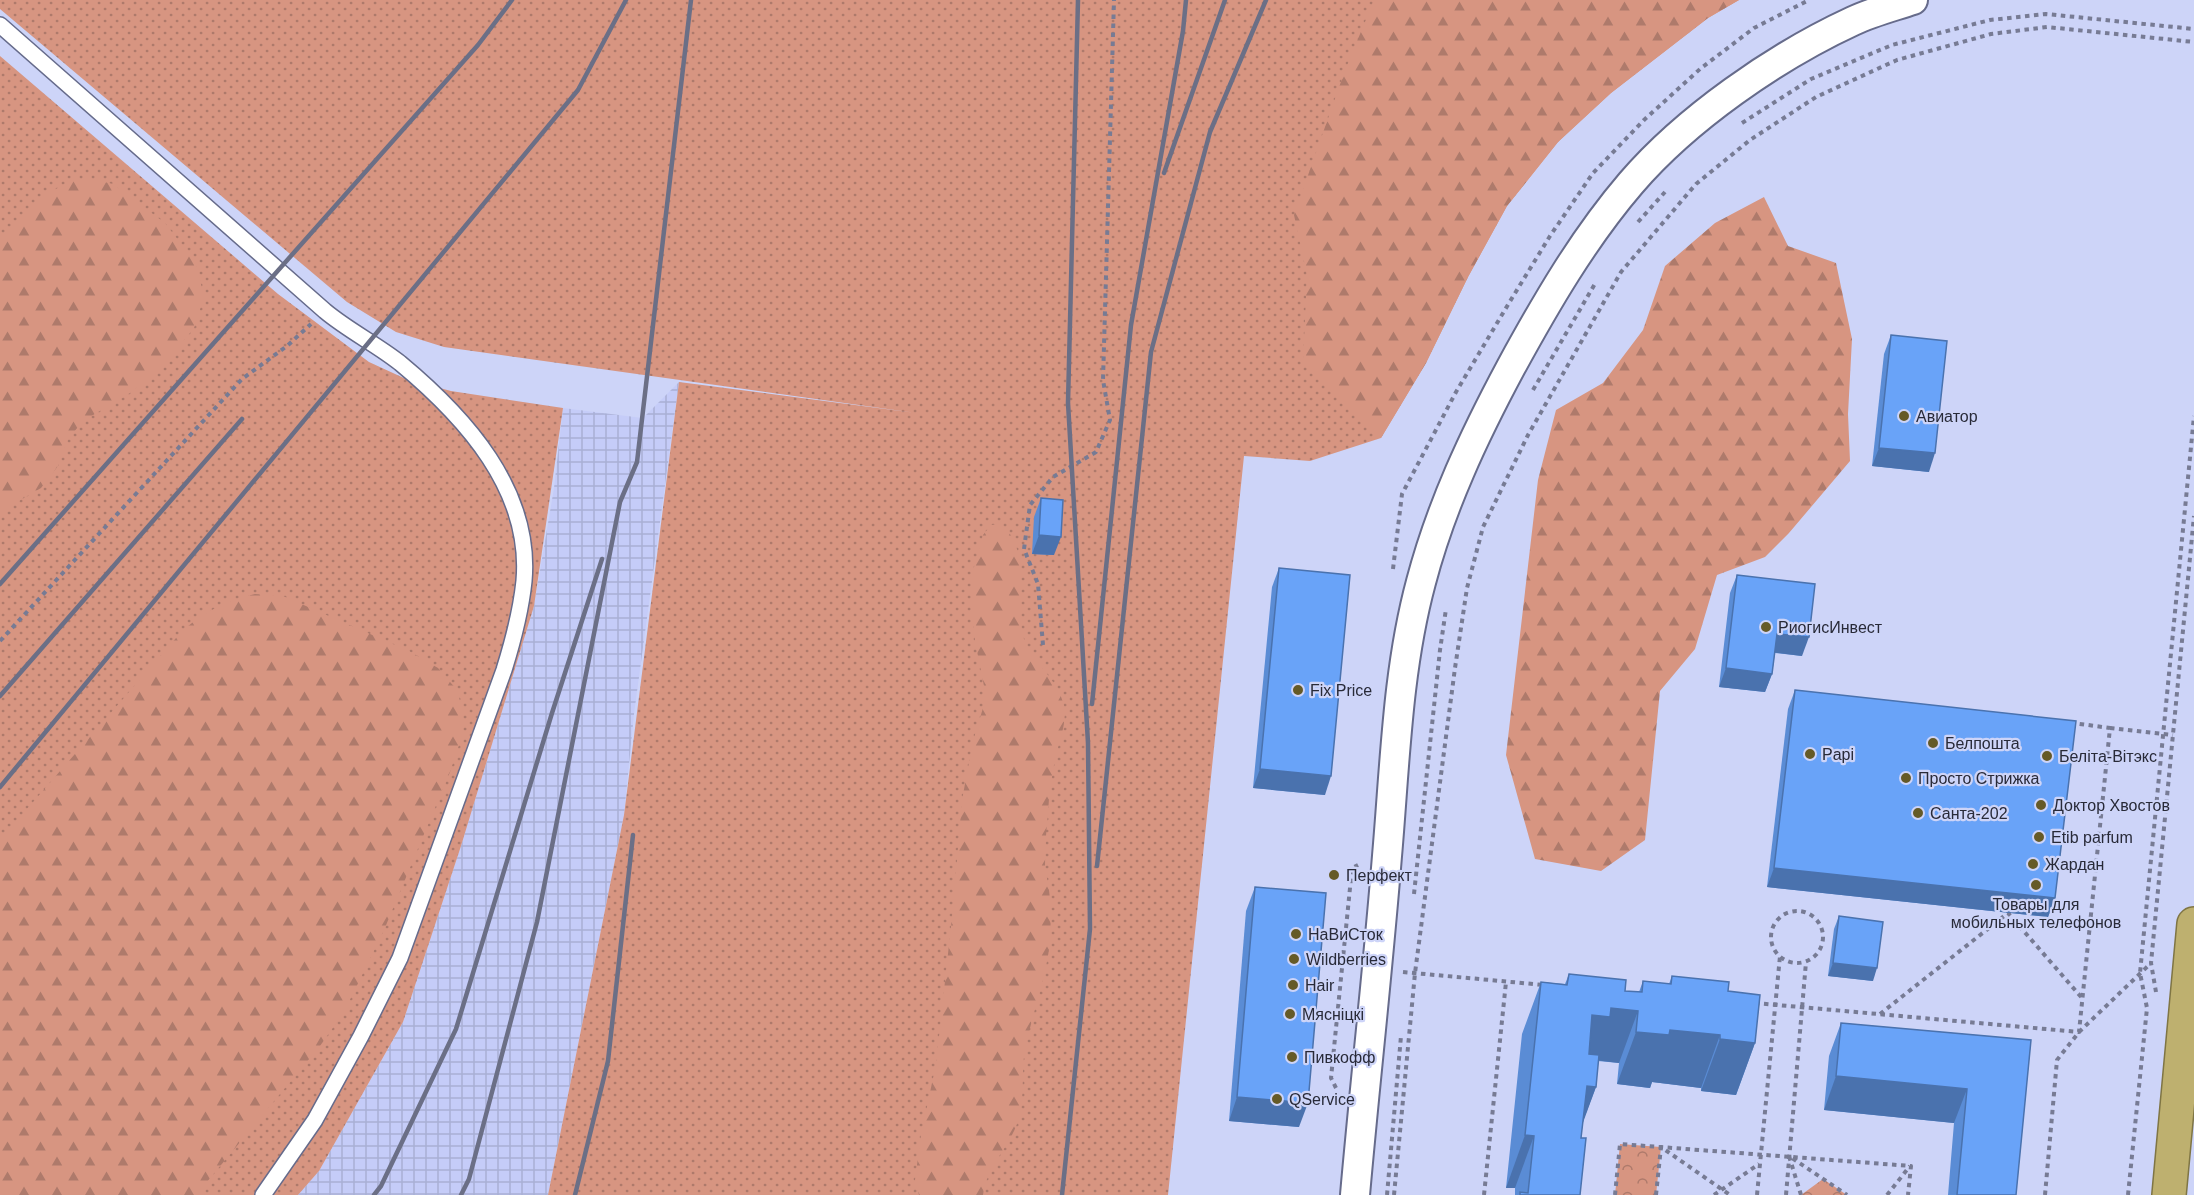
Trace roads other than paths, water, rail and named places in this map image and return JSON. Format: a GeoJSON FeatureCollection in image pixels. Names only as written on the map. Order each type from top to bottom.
{"type":"FeatureCollection","features":[{"type":"Feature","properties":{"kind":"highway"},"geometry":{"type":"LineString","coordinates":[[2169,1195],[2194,924]]}},
{"type":"Feature","properties":{"kind":"street"},"geometry":{"type":"LineString","coordinates":[[1354,1195],[1397,731],[1406,660],[1420,585],[1442,513],[1458,473],[1488,409],[1552,294],[1588,237],[1632,182],[1687,127],[1799,49],[1853,21],[1913,0]]}},
{"type":"Feature","properties":{"kind":"lane"},"geometry":{"type":"LineString","coordinates":[[0,24],[325,311],[345,328],[370,342],[399,363],[428,388],[467,427],[493,462],[510,499],[523,540],[524,580],[517,626],[504,670],[400,958],[362,1036],[315,1120],[263,1195]]}},
{"type":"Feature","properties":{"kind":"railway"},"geometry":{"type":"LineString","coordinates":[[0,584],[478,45],[512,0]]}},
{"type":"Feature","properties":{"kind":"railway"},"geometry":{"type":"LineString","coordinates":[[0,787],[578,90],[626,0]]}},
{"type":"Feature","properties":{"kind":"railway"},"geometry":{"type":"LineString","coordinates":[[461,1195],[469,1179],[537,922],[620,502],[637,462],[691,0]]}},
{"type":"Feature","properties":{"kind":"railway"},"geometry":{"type":"LineString","coordinates":[[1062,1195],[1090,929],[1088,743],[1068,403],[1078,0]]}},
{"type":"Feature","properties":{"kind":"railway"},"geometry":{"type":"LineString","coordinates":[[1092,704],[1131,325],[1183,31],[1186,0]]}},
{"type":"Feature","properties":{"kind":"railway"},"geometry":{"type":"LineString","coordinates":[[1164,173],[1225,0]]}},
{"type":"Feature","properties":{"kind":"railway"},"geometry":{"type":"LineString","coordinates":[[1097,866],[1151,352],[1210,132],[1266,0]]}},
{"type":"Feature","properties":{"kind":"railway"},"geometry":{"type":"LineString","coordinates":[[0,696],[242,419]]}},
{"type":"Feature","properties":{"kind":"railway"},"geometry":{"type":"LineString","coordinates":[[374,1195],[381,1186],[456,1029],[552,713],[602,559]]}},
{"type":"Feature","properties":{"kind":"railway"},"geometry":{"type":"LineString","coordinates":[[575,1195],[608,1061],[633,835]]}},
{"type":"Feature","properties":{"kind":"place","name":"Авиатор"},"geometry":{"type":"Point","coordinates":[1904,416]}},
{"type":"Feature","properties":{"kind":"place","name":"РиогисИнвест"},"geometry":{"type":"Point","coordinates":[1766,627]}},
{"type":"Feature","properties":{"kind":"place","name":"Fix Price"},"geometry":{"type":"Point","coordinates":[1298,690]}},
{"type":"Feature","properties":{"kind":"place","name":"Белпошта"},"geometry":{"type":"Point","coordinates":[1933,743]}},
{"type":"Feature","properties":{"kind":"place","name":"Papi"},"geometry":{"type":"Point","coordinates":[1810,754]}},
{"type":"Feature","properties":{"kind":"place","name":"Беліта-Вітэкс"},"geometry":{"type":"Point","coordinates":[2047,756]}},
{"type":"Feature","properties":{"kind":"place","name":"Просто Стрижка"},"geometry":{"type":"Point","coordinates":[1906,778]}},
{"type":"Feature","properties":{"kind":"place","name":"Доктор Хвостов"},"geometry":{"type":"Point","coordinates":[2041,805]}},
{"type":"Feature","properties":{"kind":"place","name":"Санта-202"},"geometry":{"type":"Point","coordinates":[1918,813]}},
{"type":"Feature","properties":{"kind":"place","name":"Etib parfum"},"geometry":{"type":"Point","coordinates":[2039,837]}},
{"type":"Feature","properties":{"kind":"place","name":"Жардан"},"geometry":{"type":"Point","coordinates":[2033,864]}},
{"type":"Feature","properties":{"kind":"place","name":"Перфект"},"geometry":{"type":"Point","coordinates":[1334,875]}},
{"type":"Feature","properties":{"kind":"place","name":"Товары для мобильных телефонов"},"geometry":{"type":"Point","coordinates":[2036,885]}},
{"type":"Feature","properties":{"kind":"place","name":"НаВиСток"},"geometry":{"type":"Point","coordinates":[1296,934]}},
{"type":"Feature","properties":{"kind":"place","name":"Wildberries"},"geometry":{"type":"Point","coordinates":[1294,959]}},
{"type":"Feature","properties":{"kind":"place","name":"Hair"},"geometry":{"type":"Point","coordinates":[1293,985]}},
{"type":"Feature","properties":{"kind":"place","name":"Мясніцкі"},"geometry":{"type":"Point","coordinates":[1290,1014]}},
{"type":"Feature","properties":{"kind":"place","name":"Пивкофф"},"geometry":{"type":"Point","coordinates":[1292,1057]}},
{"type":"Feature","properties":{"kind":"place","name":"QService"},"geometry":{"type":"Point","coordinates":[1277,1099]}}]}
